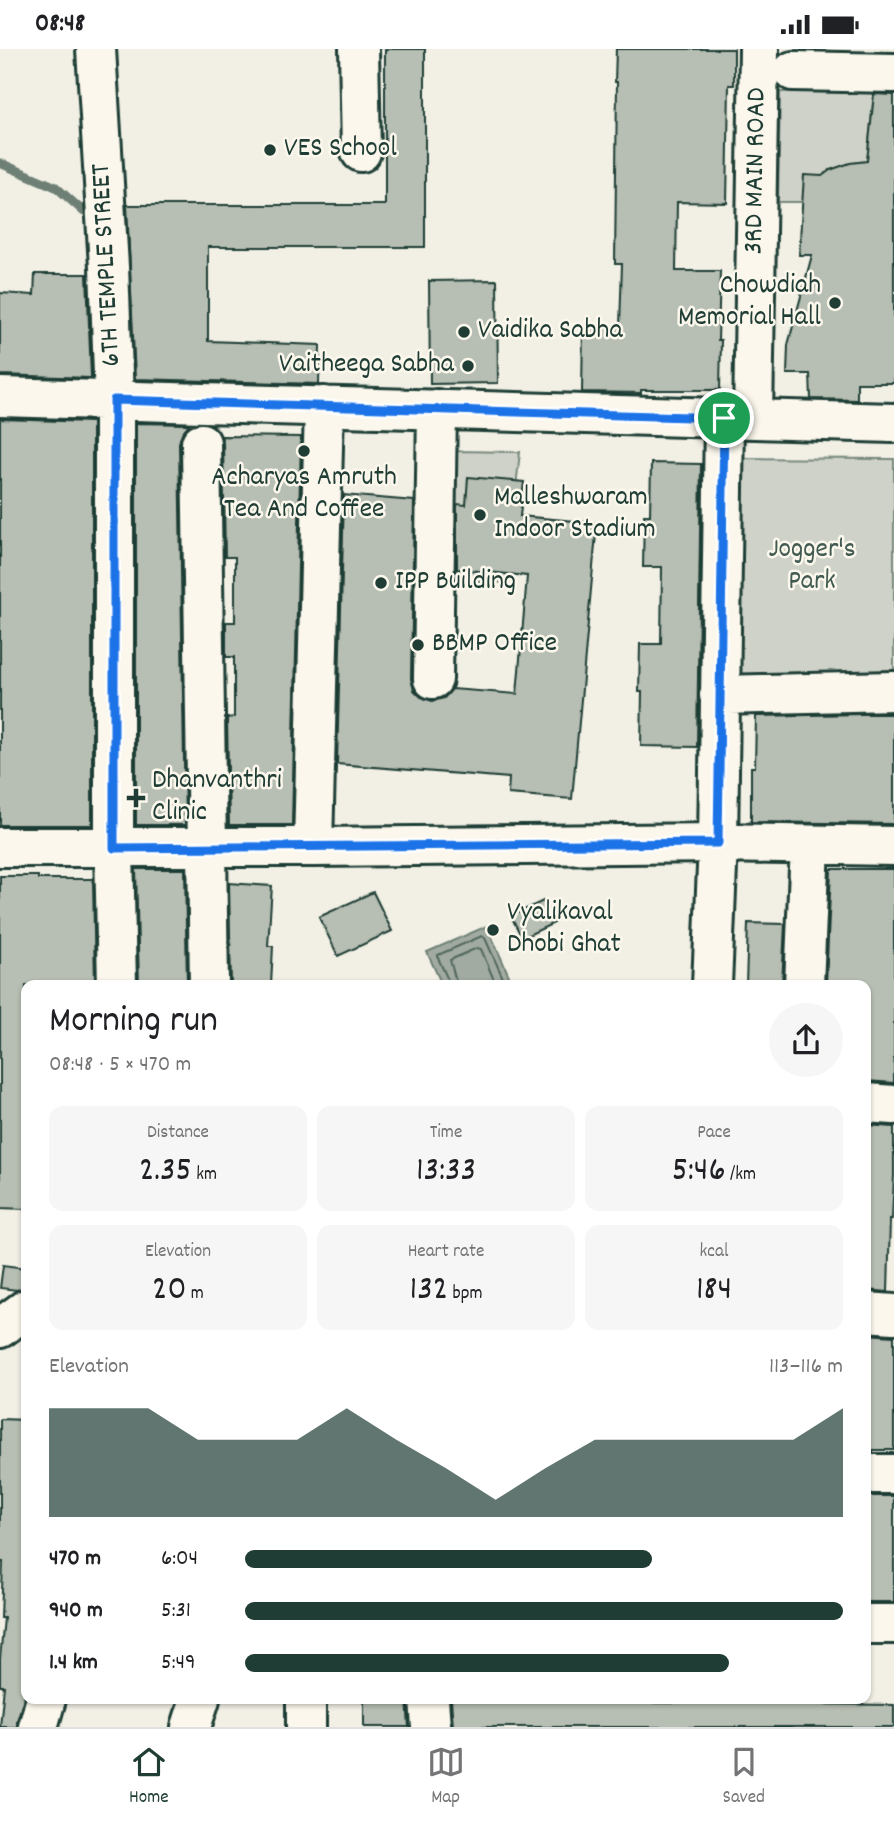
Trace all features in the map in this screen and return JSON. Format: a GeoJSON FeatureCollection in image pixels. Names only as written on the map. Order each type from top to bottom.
{"type":"FeatureCollection","features":[{"type":"Feature","properties":{"kind":"street","name":"6TH TEMPLE STREET"},"geometry":{"type":"LineString","coordinates":[[96,49],[114,400],[114,848],[117,980]]}},
{"type":"Feature","properties":{"kind":"street"},"geometry":{"type":"LineString","coordinates":[[359,49],[361,152]]}},
{"type":"Feature","properties":{"kind":"street","name":"3RD MAIN ROAD"},"geometry":{"type":"LineString","coordinates":[[712,980],[718,843],[719,695],[759,49]]}},
{"type":"Feature","properties":{"kind":"street"},"geometry":{"type":"LineString","coordinates":[[793,71],[894,73]]}},
{"type":"Feature","properties":{"kind":"street"},"geometry":{"type":"LineString","coordinates":[[0,397],[894,423]]}},
{"type":"Feature","properties":{"kind":"street"},"geometry":{"type":"LineString","coordinates":[[313,847],[324,406]]}},
{"type":"Feature","properties":{"kind":"street"},"geometry":{"type":"LineString","coordinates":[[433,679],[438,409]]}},
{"type":"Feature","properties":{"kind":"street"},"geometry":{"type":"LineString","coordinates":[[201,443],[209,980]]}},
{"type":"Feature","properties":{"kind":"street"},"geometry":{"type":"LineString","coordinates":[[719,695],[894,691]]}},
{"type":"Feature","properties":{"kind":"street"},"geometry":{"type":"LineString","coordinates":[[0,847],[313,847],[521,829],[718,843],[894,846]]}},
{"type":"Feature","properties":{"kind":"street"},"geometry":{"type":"LineString","coordinates":[[804,980],[810,845]]}},
{"type":"Feature","properties":{"kind":"street"},"geometry":{"type":"LineString","coordinates":[[871,1103],[894,1104]]}},
{"type":"Feature","properties":{"kind":"street"},"geometry":{"type":"LineString","coordinates":[[871,1312],[894,1314]]}},
{"type":"Feature","properties":{"kind":"street"},"geometry":{"type":"LineString","coordinates":[[0,1328],[21,1313]]}},
{"type":"Feature","properties":{"kind":"street"},"geometry":{"type":"LineString","coordinates":[[871,1474],[894,1474]]}},
{"type":"Feature","properties":{"kind":"street"},"geometry":{"type":"LineString","coordinates":[[871,1624],[894,1623]]}},
{"type":"Feature","properties":{"kind":"street"},"geometry":{"type":"LineString","coordinates":[[38,1727],[45,1704]]}},
{"type":"Feature","properties":{"kind":"street"},"geometry":{"type":"LineString","coordinates":[[191,1727],[198,1704]]}},
{"type":"Feature","properties":{"kind":"street"},"geometry":{"type":"LineString","coordinates":[[306,1704],[306,1727]]}},
{"type":"Feature","properties":{"kind":"street"},"geometry":{"type":"LineString","coordinates":[[429,1704],[430,1727]]}},
{"type":"Feature","properties":{"kind":"green space"},"geometry":{"type":"Polygon","coordinates":[[[780,92],[874,92],[867,161],[816,181],[802,202],[778,202],[780,92]]]}},
{"type":"Feature","properties":{"kind":"green space","name":"Malleshwaram Indoor Stadium"},"geometry":{"type":"Polygon","coordinates":[[[452,451],[520,452],[505,583],[441,578],[452,451]]]}},
{"type":"Feature","properties":{"kind":"green space","name":"Jogger's Park"},"geometry":{"type":"Polygon","coordinates":[[[730,458],[894,459],[894,676],[729,677],[730,458]]]}},
{"type":"Feature","properties":{"kind":"water"},"geometry":{"type":"Polygon","coordinates":[[[487,926],[511,980],[440,980],[427,952],[487,926]]]}},
{"type":"Feature","properties":{"kind":"building"},"geometry":{"type":"Polygon","coordinates":[[[385,49],[425,49],[425,247],[208,247],[208,341],[320,345],[319,384],[135,379],[127,205],[385,205],[385,49]]]}},
{"type":"Feature","properties":{"kind":"building"},"geometry":{"type":"Polygon","coordinates":[[[616,49],[734,49],[734,85],[729,85],[727,203],[677,202],[676,271],[720,271],[720,390],[582,392],[583,326],[620,326],[622,264],[615,264],[616,49]]]}},
{"type":"Feature","properties":{"kind":"building"},"geometry":{"type":"Polygon","coordinates":[[[874,94],[894,95],[894,383],[857,383],[857,400],[811,399],[810,374],[787,374],[788,345],[812,255],[799,255],[804,175],[822,176],[850,163],[867,161],[874,94]]]}},
{"type":"Feature","properties":{"kind":"building"},"geometry":{"type":"Polygon","coordinates":[[[35,274],[87,274],[91,378],[0,375],[0,293],[34,295],[35,274]]]}},
{"type":"Feature","properties":{"kind":"building","name":"Vaidika Sabha"},"geometry":{"type":"Polygon","coordinates":[[[497,280],[498,383],[430,384],[429,281],[497,280]]]}},
{"type":"Feature","properties":{"kind":"building"},"geometry":{"type":"Polygon","coordinates":[[[0,419],[92,422],[92,825],[0,825],[0,419]]]}},
{"type":"Feature","properties":{"kind":"building"},"geometry":{"type":"Polygon","coordinates":[[[136,423],[189,424],[179,443],[185,825],[136,825],[136,423]]]}},
{"type":"Feature","properties":{"kind":"building"},"geometry":{"type":"Polygon","coordinates":[[[221,436],[301,437],[292,825],[229,825],[227,718],[234,717],[234,657],[226,657],[226,622],[235,622],[235,557],[225,557],[221,436]]]}},
{"type":"Feature","properties":{"kind":"building"},"geometry":{"type":"Polygon","coordinates":[[[651,463],[701,464],[697,747],[641,746],[640,644],[661,644],[662,567],[643,567],[644,515],[650,515],[651,463]]]}},
{"type":"Feature","properties":{"kind":"building"},"geometry":{"type":"Polygon","coordinates":[[[468,477],[524,482],[520,516],[597,523],[572,799],[508,794],[509,778],[337,764],[344,495],[414,501],[411,679],[414,690],[421,697],[432,701],[444,698],[452,689],[517,694],[527,576],[457,569],[457,504],[466,505],[468,477]]]}},
{"type":"Feature","properties":{"kind":"building"},"geometry":{"type":"Polygon","coordinates":[[[894,714],[894,824],[751,822],[751,767],[755,767],[756,716],[894,714]]]}},
{"type":"Feature","properties":{"kind":"building"},"geometry":{"type":"Polygon","coordinates":[[[136,869],[185,869],[187,980],[139,980],[136,869]]]}},
{"type":"Feature","properties":{"kind":"building"},"geometry":{"type":"Polygon","coordinates":[[[831,869],[894,869],[894,1083],[871,1081],[871,980],[826,980],[831,869]]]}},
{"type":"Feature","properties":{"kind":"building"},"geometry":{"type":"Polygon","coordinates":[[[0,876],[93,879],[95,980],[21,980],[21,1209],[0,1208],[0,876]]]}},
{"type":"Feature","properties":{"kind":"building"},"geometry":{"type":"Polygon","coordinates":[[[229,883],[272,886],[268,946],[273,946],[271,980],[231,980],[229,883]]]}},
{"type":"Feature","properties":{"kind":"building"},"geometry":{"type":"Polygon","coordinates":[[[373,892],[392,931],[338,956],[319,917],[373,892]]]}},
{"type":"Feature","properties":{"kind":"building"},"geometry":{"type":"Polygon","coordinates":[[[543,901],[554,923],[522,938],[511,916],[543,901]]]}},
{"type":"Feature","properties":{"kind":"building"},"geometry":{"type":"Polygon","coordinates":[[[748,923],[785,924],[782,980],[746,980],[748,923]]]}},
{"type":"Feature","properties":{"kind":"building"},"geometry":{"type":"Polygon","coordinates":[[[871,1125],[894,1127],[888,1292],[871,1290],[871,1125]]]}},
{"type":"Feature","properties":{"kind":"building"},"geometry":{"type":"Polygon","coordinates":[[[3,1265],[21,1267],[21,1289],[0,1288],[3,1265]]]}},
{"type":"Feature","properties":{"kind":"building"},"geometry":{"type":"Polygon","coordinates":[[[871,1334],[894,1336],[894,1450],[871,1450],[871,1334]]]}},
{"type":"Feature","properties":{"kind":"building"},"geometry":{"type":"Polygon","coordinates":[[[0,1419],[21,1420],[22,1704],[17,1727],[0,1727],[4,1686],[0,1686],[0,1659],[4,1618],[1,1618],[3,1562],[0,1562],[0,1419]]]}},
{"type":"Feature","properties":{"kind":"building"},"geometry":{"type":"Polygon","coordinates":[[[871,1496],[894,1496],[894,1602],[871,1602],[871,1496]]]}},
{"type":"Feature","properties":{"kind":"building"},"geometry":{"type":"Polygon","coordinates":[[[364,1704],[407,1704],[409,1727],[364,1727],[364,1704]]]}},
{"type":"Feature","properties":{"kind":"building"},"geometry":{"type":"Polygon","coordinates":[[[451,1704],[894,1705],[894,1727],[453,1727],[451,1704]]]}},
{"type":"Feature","properties":{"kind":"waterway"},"geometry":{"type":"LineString","coordinates":[[0,163],[56,187],[84,212]]}},
{"type":"Feature","properties":{"kind":"place","name":"VES School"},"geometry":{"type":"Point","coordinates":[270,150]}},
{"type":"Feature","properties":{"kind":"place","name":"Chowdiah Memorial Hall"},"geometry":{"type":"Point","coordinates":[835,303]}},
{"type":"Feature","properties":{"kind":"place","name":"Vaidika Sabha"},"geometry":{"type":"Point","coordinates":[464,332]}},
{"type":"Feature","properties":{"kind":"place","name":"Vaitheega Sabha"},"geometry":{"type":"Point","coordinates":[468,366]}},
{"type":"Feature","properties":{"kind":"place","name":"Acharyas Amruth Tea And Coffee"},"geometry":{"type":"Point","coordinates":[304,451]}},
{"type":"Feature","properties":{"kind":"place","name":"Malleshwaram Indoor Stadium"},"geometry":{"type":"Point","coordinates":[480,515]}},
{"type":"Feature","properties":{"kind":"place","name":"IPP Building"},"geometry":{"type":"Point","coordinates":[381,583]}},
{"type":"Feature","properties":{"kind":"place","name":"BBMP Office"},"geometry":{"type":"Point","coordinates":[418,645]}},
{"type":"Feature","properties":{"kind":"place","name":"Dhanvanthri Clinic"},"geometry":{"type":"Point","coordinates":[136,798]}},
{"type":"Feature","properties":{"kind":"place","name":"Vyalikaval Dhobi Ghat"},"geometry":{"type":"Point","coordinates":[493,930]}},
{"type":"Feature","properties":{"kind":"route"},"geometry":{"type":"LineString","coordinates":[[114,400],[724,418],[718,843],[114,848],[114,400]]}}]}
